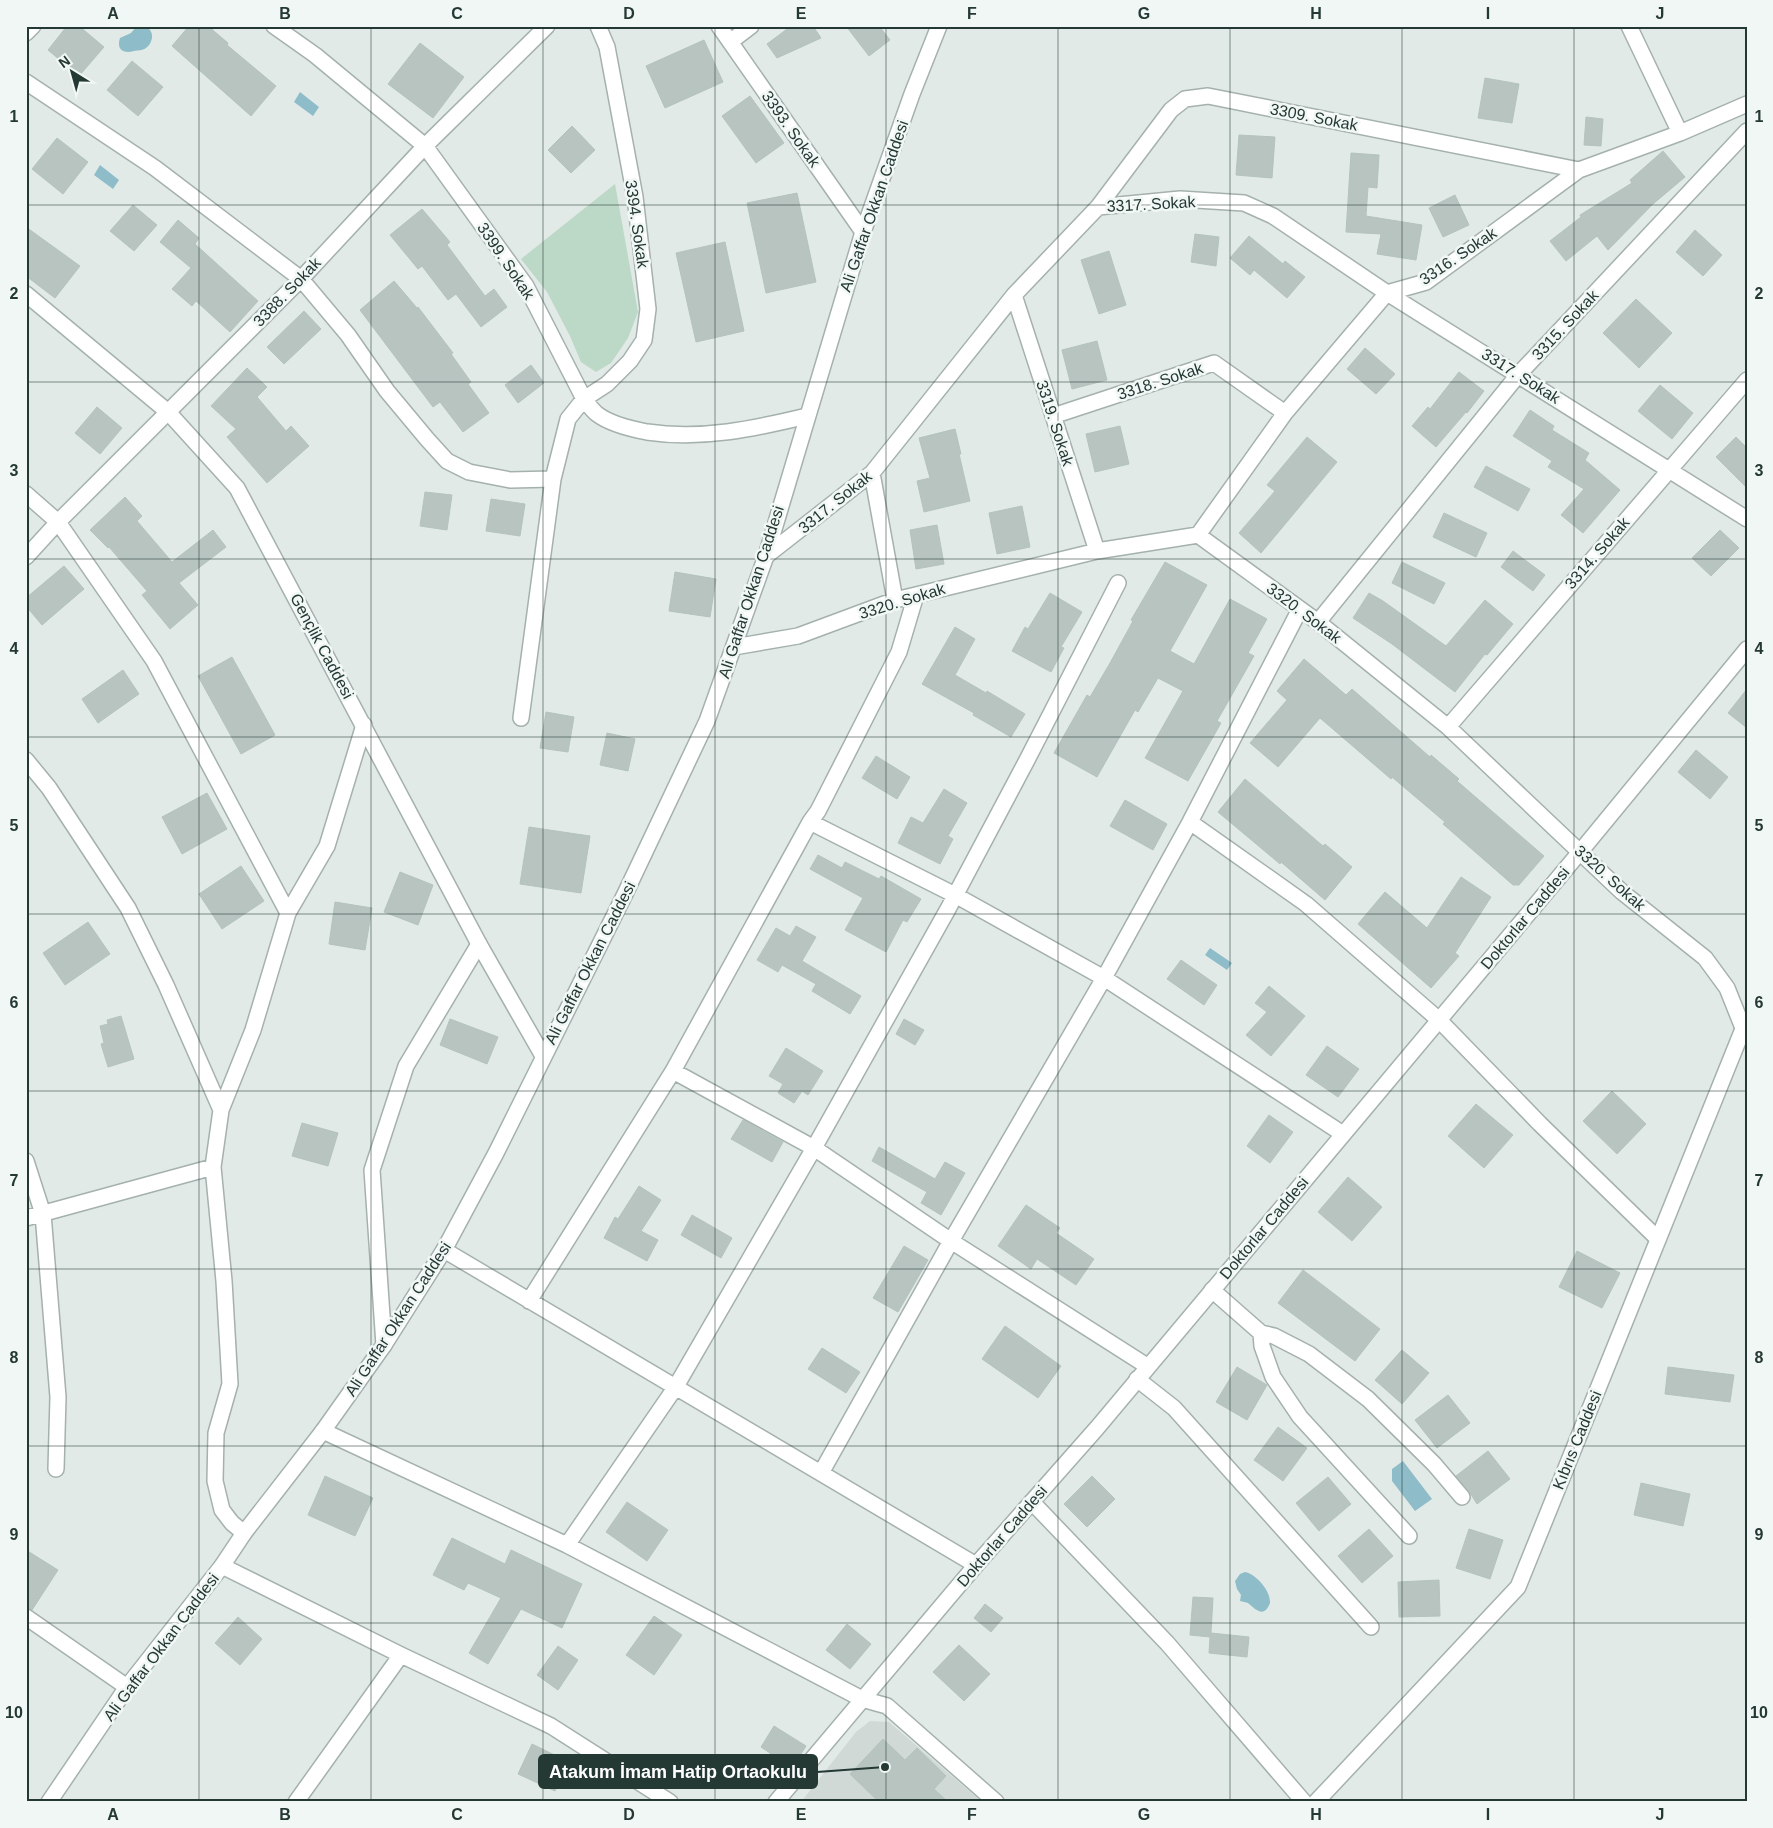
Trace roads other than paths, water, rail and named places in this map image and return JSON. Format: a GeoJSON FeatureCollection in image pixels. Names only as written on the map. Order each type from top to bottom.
{"type":"FeatureCollection","features":[{"type":"Feature","properties":{"kind":"street"},"geometry":{"type":"LineString","coordinates":[[26,34],[33,26]]}},
{"type":"Feature","properties":{"kind":"street","name":"3399. Sokak"},"geometry":{"type":"LineString","coordinates":[[274,26],[315,55],[425,146],[526,286],[584,399],[597,414],[614,423],[634,430],[672,436],[716,435],[806,416]]}},
{"type":"Feature","properties":{"kind":"street","name":"3388. Sokak"},"geometry":{"type":"LineString","coordinates":[[26,557],[58,522],[301,279],[425,146],[547,26]]}},
{"type":"Feature","properties":{"kind":"street","name":"3394. Sokak"},"geometry":{"type":"LineString","coordinates":[[521,718],[553,479],[568,419],[584,399],[607,384],[630,361],[644,340],[648,309],[635,197],[607,47],[598,26]]}},
{"type":"Feature","properties":{"kind":"street","name":"3393. Sokak"},"geometry":{"type":"LineString","coordinates":[[718,26],[862,232]]}},
{"type":"Feature","properties":{"kind":"street"},"geometry":{"type":"LineString","coordinates":[[730,42],[751,26]]}},
{"type":"Feature","properties":{"kind":"street","name":"Ali Gaffar Okkan Caddesi"},"geometry":{"type":"LineString","coordinates":[[49,1802],[127,1687],[222,1566],[244,1533],[323,1431],[384,1344],[444,1250],[496,1154],[672,797],[707,721],[766,556],[862,232],[939,26]]}},
{"type":"Feature","properties":{"kind":"street"},"geometry":{"type":"LineString","coordinates":[[1629,26],[1680,133]]}},
{"type":"Feature","properties":{"kind":"street"},"geometry":{"type":"LineString","coordinates":[[26,82],[155,168],[301,279],[348,335],[387,391],[446,460],[469,472],[510,480],[553,479]]}},
{"type":"Feature","properties":{"kind":"street","name":"3309. Sokak"},"geometry":{"type":"LineString","coordinates":[[1098,207],[1171,110],[1185,99],[1208,96],[1579,170]]}},
{"type":"Feature","properties":{"kind":"street","name":"3316. Sokak"},"geometry":{"type":"LineString","coordinates":[[1387,293],[1426,282],[1579,170],[1680,133],[1747,104]]}},
{"type":"Feature","properties":{"kind":"street","name":"3315. Sokak"},"geometry":{"type":"LineString","coordinates":[[1318,622],[1518,375],[1747,131]]}},
{"type":"Feature","properties":{"kind":"street","name":"3317. Sokak"},"geometry":{"type":"LineString","coordinates":[[766,556],[872,473],[1014,295],[1098,207],[1180,199],[1244,204],[1273,216],[1387,293],[1747,519]]}},
{"type":"Feature","properties":{"kind":"street"},"geometry":{"type":"LineString","coordinates":[[1198,535],[1285,413],[1387,293]]}},
{"type":"Feature","properties":{"kind":"street","name":"Gençlik Caddesi"},"geometry":{"type":"LineString","coordinates":[[26,294],[168,412],[237,488],[479,944],[543,1056]]}},
{"type":"Feature","properties":{"kind":"street","name":"3319. Sokak"},"geometry":{"type":"LineString","coordinates":[[1014,295],[1096,552]]}},
{"type":"Feature","properties":{"kind":"street","name":"3318. Sokak"},"geometry":{"type":"LineString","coordinates":[[1053,416],[1214,364],[1285,413]]}},
{"type":"Feature","properties":{"kind":"street","name":"3314. Sokak"},"geometry":{"type":"LineString","coordinates":[[1448,727],[1747,380]]}},
{"type":"Feature","properties":{"kind":"street"},"geometry":{"type":"LineString","coordinates":[[872,473],[895,600]]}},
{"type":"Feature","properties":{"kind":"street"},"geometry":{"type":"LineString","coordinates":[[26,494],[58,522],[154,661],[288,913]]}},
{"type":"Feature","properties":{"kind":"street","name":"3320. Sokak"},"geometry":{"type":"LineString","coordinates":[[734,647],[798,636],[895,600],[1096,552],[1198,535],[1318,622],[1448,727],[1622,892],[1705,958],[1727,988],[1745,1024]]}},
{"type":"Feature","properties":{"kind":"street"},"geometry":{"type":"LineString","coordinates":[[567,1545],[675,1388],[814,1148],[955,895],[1118,583]]}},
{"type":"Feature","properties":{"kind":"street"},"geometry":{"type":"LineString","coordinates":[[529,1301],[673,1072],[810,822],[818,811],[899,652],[916,595]]}},
{"type":"Feature","properties":{"kind":"street"},"geometry":{"type":"LineString","coordinates":[[821,1473],[951,1241],[1104,978],[1190,822],[1300,609]]}},
{"type":"Feature","properties":{"kind":"street","name":"Doktorlar Caddesi"},"geometry":{"type":"LineString","coordinates":[[776,1802],[976,1565],[1097,1428],[1147,1366],[1580,852],[1747,649]]}},
{"type":"Feature","properties":{"kind":"street"},"geometry":{"type":"LineString","coordinates":[[244,1533],[232,1523],[222,1510],[215,1480],[216,1433],[230,1384],[224,1281],[212,1167],[221,1110],[253,1030],[288,913],[327,846],[364,725]]}},
{"type":"Feature","properties":{"kind":"street"},"geometry":{"type":"LineString","coordinates":[[26,760],[49,788],[128,908],[166,985],[221,1110]]}},
{"type":"Feature","properties":{"kind":"street"},"geometry":{"type":"LineString","coordinates":[[810,822],[955,895],[1104,978],[1343,1134]]}},
{"type":"Feature","properties":{"kind":"street"},"geometry":{"type":"LineString","coordinates":[[1190,822],[1306,904],[1439,1020],[1540,1124],[1658,1239]]}},
{"type":"Feature","properties":{"kind":"street"},"geometry":{"type":"LineString","coordinates":[[384,1344],[372,1170],[406,1066],[479,944]]}},
{"type":"Feature","properties":{"kind":"street","name":"Kıbrıs Caddesi"},"geometry":{"type":"LineString","coordinates":[[1316,1802],[1518,1587],[1745,1024]]}},
{"type":"Feature","properties":{"kind":"street"},"geometry":{"type":"LineString","coordinates":[[673,1072],[814,1148],[951,1241],[1147,1366]]}},
{"type":"Feature","properties":{"kind":"street"},"geometry":{"type":"LineString","coordinates":[[26,1161],[43,1214],[58,1397],[56,1469]]}},
{"type":"Feature","properties":{"kind":"street"},"geometry":{"type":"LineString","coordinates":[[26,1218],[212,1167]]}},
{"type":"Feature","properties":{"kind":"street"},"geometry":{"type":"LineString","coordinates":[[444,1250],[976,1565]]}},
{"type":"Feature","properties":{"kind":"street"},"geometry":{"type":"LineString","coordinates":[[1212,1290],[1261,1333],[1274,1336],[1309,1354],[1368,1399],[1434,1464],[1462,1497]]}},
{"type":"Feature","properties":{"kind":"street"},"geometry":{"type":"LineString","coordinates":[[1261,1333],[1262,1346],[1273,1377],[1300,1417],[1409,1536]]}},
{"type":"Feature","properties":{"kind":"street"},"geometry":{"type":"LineString","coordinates":[[1137,1379],[1174,1408],[1371,1627]]}},
{"type":"Feature","properties":{"kind":"street"},"geometry":{"type":"LineString","coordinates":[[323,1431],[567,1545],[862,1699],[887,1706],[996,1802]]}},
{"type":"Feature","properties":{"kind":"street"},"geometry":{"type":"LineString","coordinates":[[1032,1502],[1167,1643],[1304,1802]]}},
{"type":"Feature","properties":{"kind":"street"},"geometry":{"type":"LineString","coordinates":[[222,1566],[401,1655],[551,1726],[670,1802]]}},
{"type":"Feature","properties":{"kind":"street"},"geometry":{"type":"LineString","coordinates":[[26,1617],[127,1687]]}},
{"type":"Feature","properties":{"kind":"street"},"geometry":{"type":"LineString","coordinates":[[296,1802],[401,1655]]}},
{"type":"Feature","properties":{"kind":"water"},"geometry":{"type":"Polygon","coordinates":[[[137,26],[146,26],[150,30],[152,38],[150,44],[142,50],[127,52],[122,50],[119,46],[120,38],[131,33],[137,26]]]}},
{"type":"Feature","properties":{"kind":"water"},"geometry":{"type":"Polygon","coordinates":[[[300,92],[319,107],[313,116],[294,102],[300,92]]]}},
{"type":"Feature","properties":{"kind":"water"},"geometry":{"type":"Polygon","coordinates":[[[100,165],[119,180],[113,189],[94,175],[100,165]]]}},
{"type":"Feature","properties":{"kind":"water"},"geometry":{"type":"Polygon","coordinates":[[[1210,948],[1232,963],[1227,970],[1205,955],[1210,948]]]}},
{"type":"Feature","properties":{"kind":"water"},"geometry":{"type":"Polygon","coordinates":[[[1403,1461],[1432,1499],[1415,1511],[1392,1481],[1392,1469],[1403,1461]]]}},
{"type":"Feature","properties":{"kind":"water"},"geometry":{"type":"Polygon","coordinates":[[[1245,1572],[1254,1576],[1268,1593],[1270,1603],[1265,1611],[1259,1611],[1248,1603],[1240,1601],[1241,1595],[1235,1581],[1240,1574],[1245,1572]]]}},
{"type":"Feature","properties":{"kind":"place","name":"Atakum İmam Hatip Ortaokulu"},"geometry":{"type":"Point","coordinates":[885,1767]}}]}
